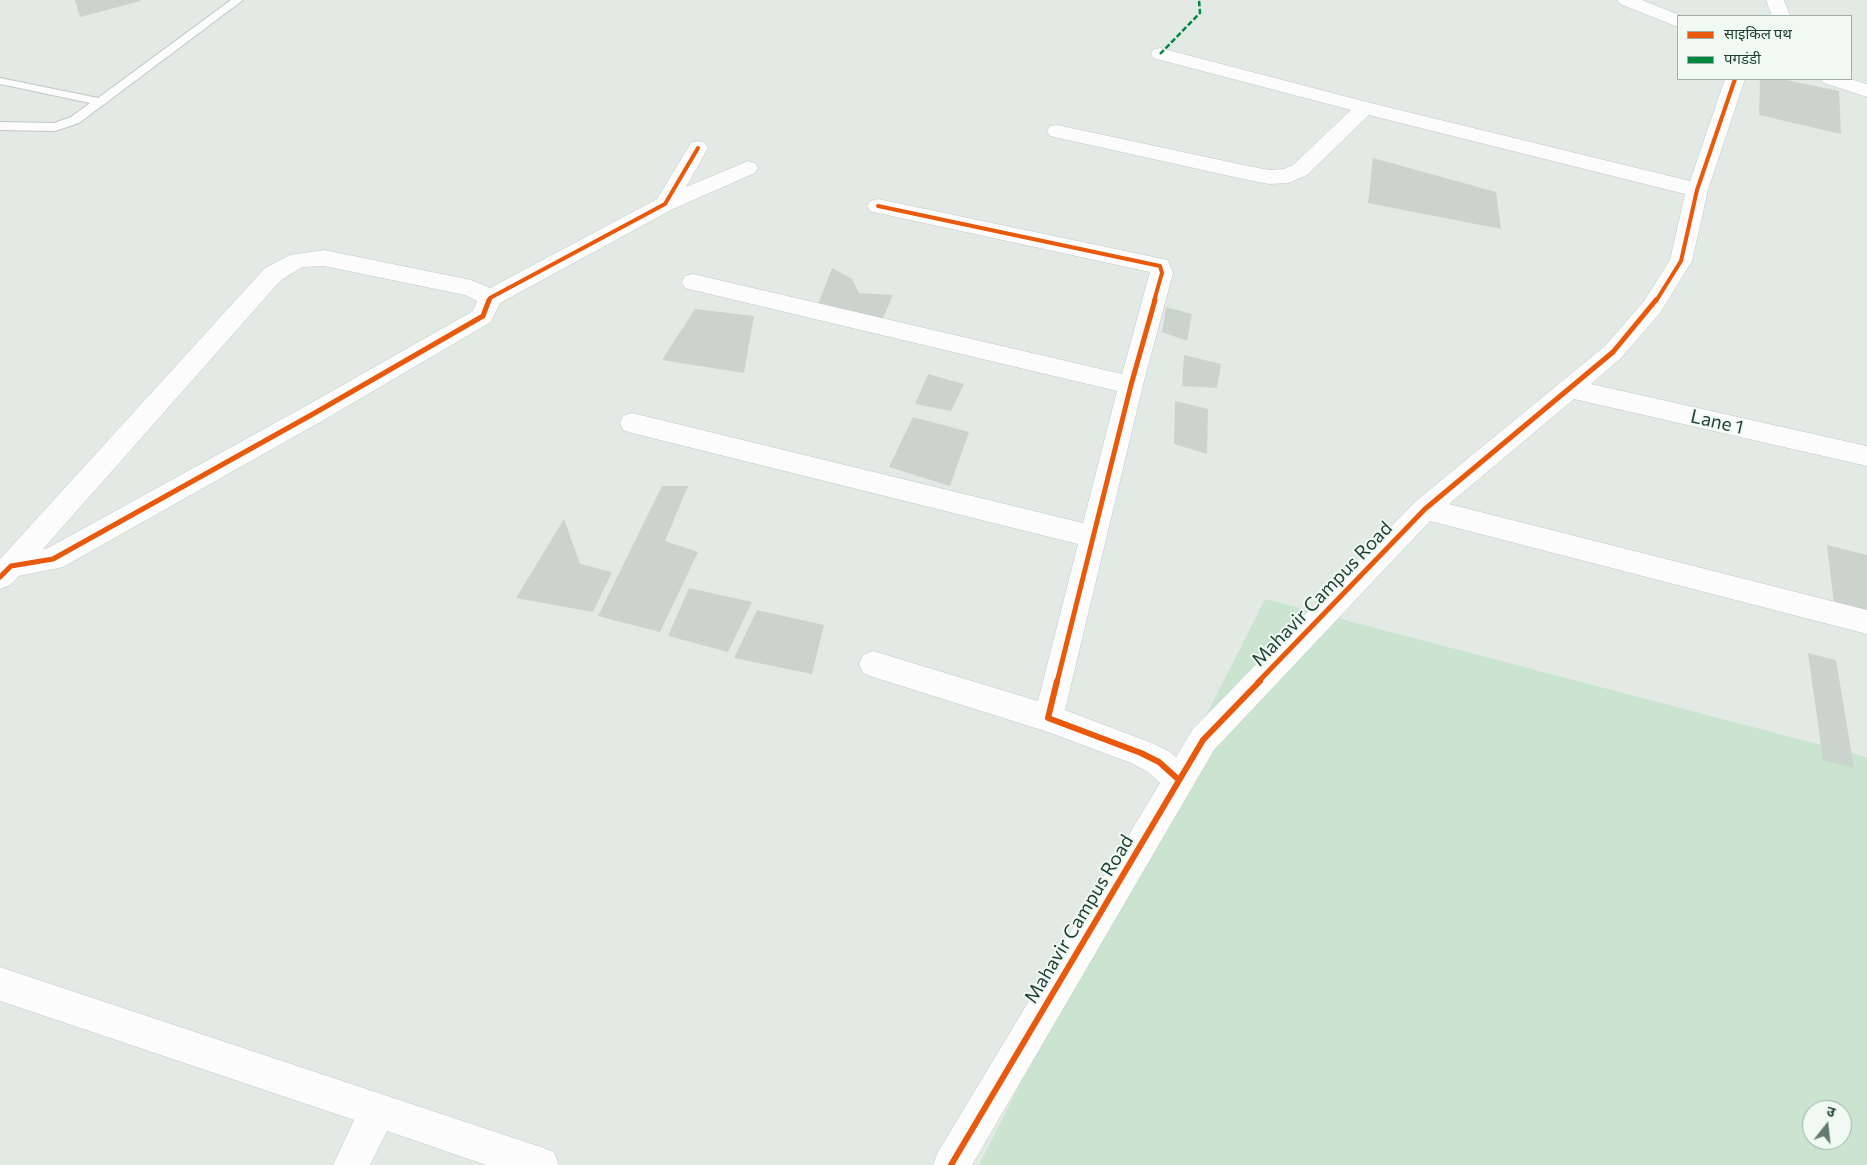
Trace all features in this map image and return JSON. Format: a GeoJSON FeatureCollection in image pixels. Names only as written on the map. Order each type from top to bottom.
{"type":"FeatureCollection","features":[{"type":"Feature","properties":{"kind":"street"},"geometry":{"type":"LineString","coordinates":[[1626,0],[1677,21]]}},
{"type":"Feature","properties":{"kind":"street"},"geometry":{"type":"LineString","coordinates":[[1775,0],[1781,15]]}},
{"type":"Feature","properties":{"kind":"street"},"geometry":{"type":"LineString","coordinates":[[1160,54],[1365,108],[1697,190]]}},
{"type":"Feature","properties":{"kind":"street","name":"Mahavir Campus Road"},"geometry":{"type":"LineString","coordinates":[[951,1165],[1203,740],[1425,510],[1613,352],[1652,307],[1681,261],[1697,190],[1735,80]]}},
{"type":"Feature","properties":{"kind":"street"},"geometry":{"type":"LineString","coordinates":[[1835,80],[1867,91]]}},
{"type":"Feature","properties":{"kind":"street"},"geometry":{"type":"LineString","coordinates":[[1057,131],[1248,173],[1269,177],[1288,176],[1300,170],[1365,108]]}},
{"type":"Feature","properties":{"kind":"street"},"geometry":{"type":"LineString","coordinates":[[665,204],[698,148]]}},
{"type":"Feature","properties":{"kind":"street"},"geometry":{"type":"LineString","coordinates":[[5,572],[53,559],[313,414],[483,316],[490,298],[665,204],[748,168]]}},
{"type":"Feature","properties":{"kind":"street"},"geometry":{"type":"LineString","coordinates":[[878,206],[1160,266],[1162,273],[1131,385],[1048,718]]}},
{"type":"Feature","properties":{"kind":"street"},"geometry":{"type":"LineString","coordinates":[[5,572],[273,274],[298,260],[324,258],[471,288],[490,298]]}},
{"type":"Feature","properties":{"kind":"street"},"geometry":{"type":"LineString","coordinates":[[693,282],[1131,385]]}},
{"type":"Feature","properties":{"kind":"street","name":"Lane 1"},"geometry":{"type":"LineString","coordinates":[[1568,388],[1867,456]]}},
{"type":"Feature","properties":{"kind":"street"},"geometry":{"type":"LineString","coordinates":[[632,423],[1094,537]]}},
{"type":"Feature","properties":{"kind":"street"},"geometry":{"type":"LineString","coordinates":[[1425,510],[1867,622]]}},
{"type":"Feature","properties":{"kind":"street"},"geometry":{"type":"LineString","coordinates":[[873,664],[1048,718],[1141,753],[1159,762],[1179,780]]}},
{"type":"Feature","properties":{"kind":"street"},"geometry":{"type":"LineString","coordinates":[[5,994],[378,1110],[540,1165]]}},
{"type":"Feature","properties":{"kind":"street"},"geometry":{"type":"LineString","coordinates":[[351,1165],[378,1110]]}},
{"type":"Feature","properties":{"kind":"lane"},"geometry":{"type":"LineString","coordinates":[[0,126],[35,128],[55,126],[75,120],[238,0]]}},
{"type":"Feature","properties":{"kind":"lane"},"geometry":{"type":"LineString","coordinates":[[0,81],[101,102]]}},
{"type":"Feature","properties":{"kind":"green space"},"geometry":{"type":"Polygon","coordinates":[[[1265,599],[1867,757],[1867,1165],[979,1165],[1265,599]]]}},
{"type":"Feature","properties":{"kind":"building"},"geometry":{"type":"Polygon","coordinates":[[[75,0],[141,0],[141,1],[80,17],[75,0]]]}},
{"type":"Feature","properties":{"kind":"building"},"geometry":{"type":"Polygon","coordinates":[[[1760,80],[1787,80],[1839,91],[1841,134],[1759,115],[1760,80]]]}},
{"type":"Feature","properties":{"kind":"building"},"geometry":{"type":"Polygon","coordinates":[[[1373,158],[1496,192],[1501,229],[1368,203],[1373,158]]]}},
{"type":"Feature","properties":{"kind":"building"},"geometry":{"type":"Polygon","coordinates":[[[832,268],[852,279],[859,293],[893,295],[880,325],[817,307],[832,268]]]}},
{"type":"Feature","properties":{"kind":"building"},"geometry":{"type":"Polygon","coordinates":[[[1166,307],[1192,314],[1187,341],[1162,332],[1166,307]]]}},
{"type":"Feature","properties":{"kind":"building"},"geometry":{"type":"Polygon","coordinates":[[[695,309],[754,316],[744,373],[662,360],[695,309]]]}},
{"type":"Feature","properties":{"kind":"building"},"geometry":{"type":"Polygon","coordinates":[[[1184,355],[1221,364],[1217,388],[1182,386],[1184,355]]]}},
{"type":"Feature","properties":{"kind":"building"},"geometry":{"type":"Polygon","coordinates":[[[928,374],[964,384],[951,411],[915,404],[928,374]]]}},
{"type":"Feature","properties":{"kind":"building"},"geometry":{"type":"Polygon","coordinates":[[[1175,401],[1208,409],[1207,454],[1174,444],[1175,401]]]}},
{"type":"Feature","properties":{"kind":"building"},"geometry":{"type":"Polygon","coordinates":[[[913,417],[969,432],[950,486],[889,467],[913,417]]]}},
{"type":"Feature","properties":{"kind":"building"},"geometry":{"type":"Polygon","coordinates":[[[662,486],[688,486],[665,541],[698,552],[660,632],[598,616],[662,486]]]}},
{"type":"Feature","properties":{"kind":"building"},"geometry":{"type":"Polygon","coordinates":[[[564,519],[580,564],[612,572],[593,612],[516,598],[564,519]]]}},
{"type":"Feature","properties":{"kind":"building"},"geometry":{"type":"Polygon","coordinates":[[[1827,545],[1867,555],[1867,611],[1834,603],[1827,545]]]}},
{"type":"Feature","properties":{"kind":"building"},"geometry":{"type":"Polygon","coordinates":[[[689,588],[752,602],[728,652],[668,636],[689,588]]]}},
{"type":"Feature","properties":{"kind":"building"},"geometry":{"type":"Polygon","coordinates":[[[757,610],[824,625],[812,674],[734,658],[757,610]]]}},
{"type":"Feature","properties":{"kind":"building"},"geometry":{"type":"Polygon","coordinates":[[[1808,653],[1836,660],[1854,768],[1823,760],[1808,653]]]}},
{"type":"Feature","properties":{"kind":"marked path"},"geometry":{"type":"LineString","coordinates":[[1160,54],[1200,13],[1199,0]]}},
{"type":"Feature","properties":{"kind":"cycle path"},"geometry":{"type":"LineString","coordinates":[[951,1165],[1203,740],[1425,509],[1613,352],[1652,307],[1681,261],[1697,190],[1735,80]]}},
{"type":"Feature","properties":{"kind":"cycle path"},"geometry":{"type":"LineString","coordinates":[[0,577],[11,566],[53,559],[313,414],[483,316],[490,298],[665,204],[698,148]]}},
{"type":"Feature","properties":{"kind":"cycle path"},"geometry":{"type":"LineString","coordinates":[[878,206],[1160,266],[1162,273],[1131,385],[1048,718],[1141,753],[1159,762],[1179,780]]}}]}
